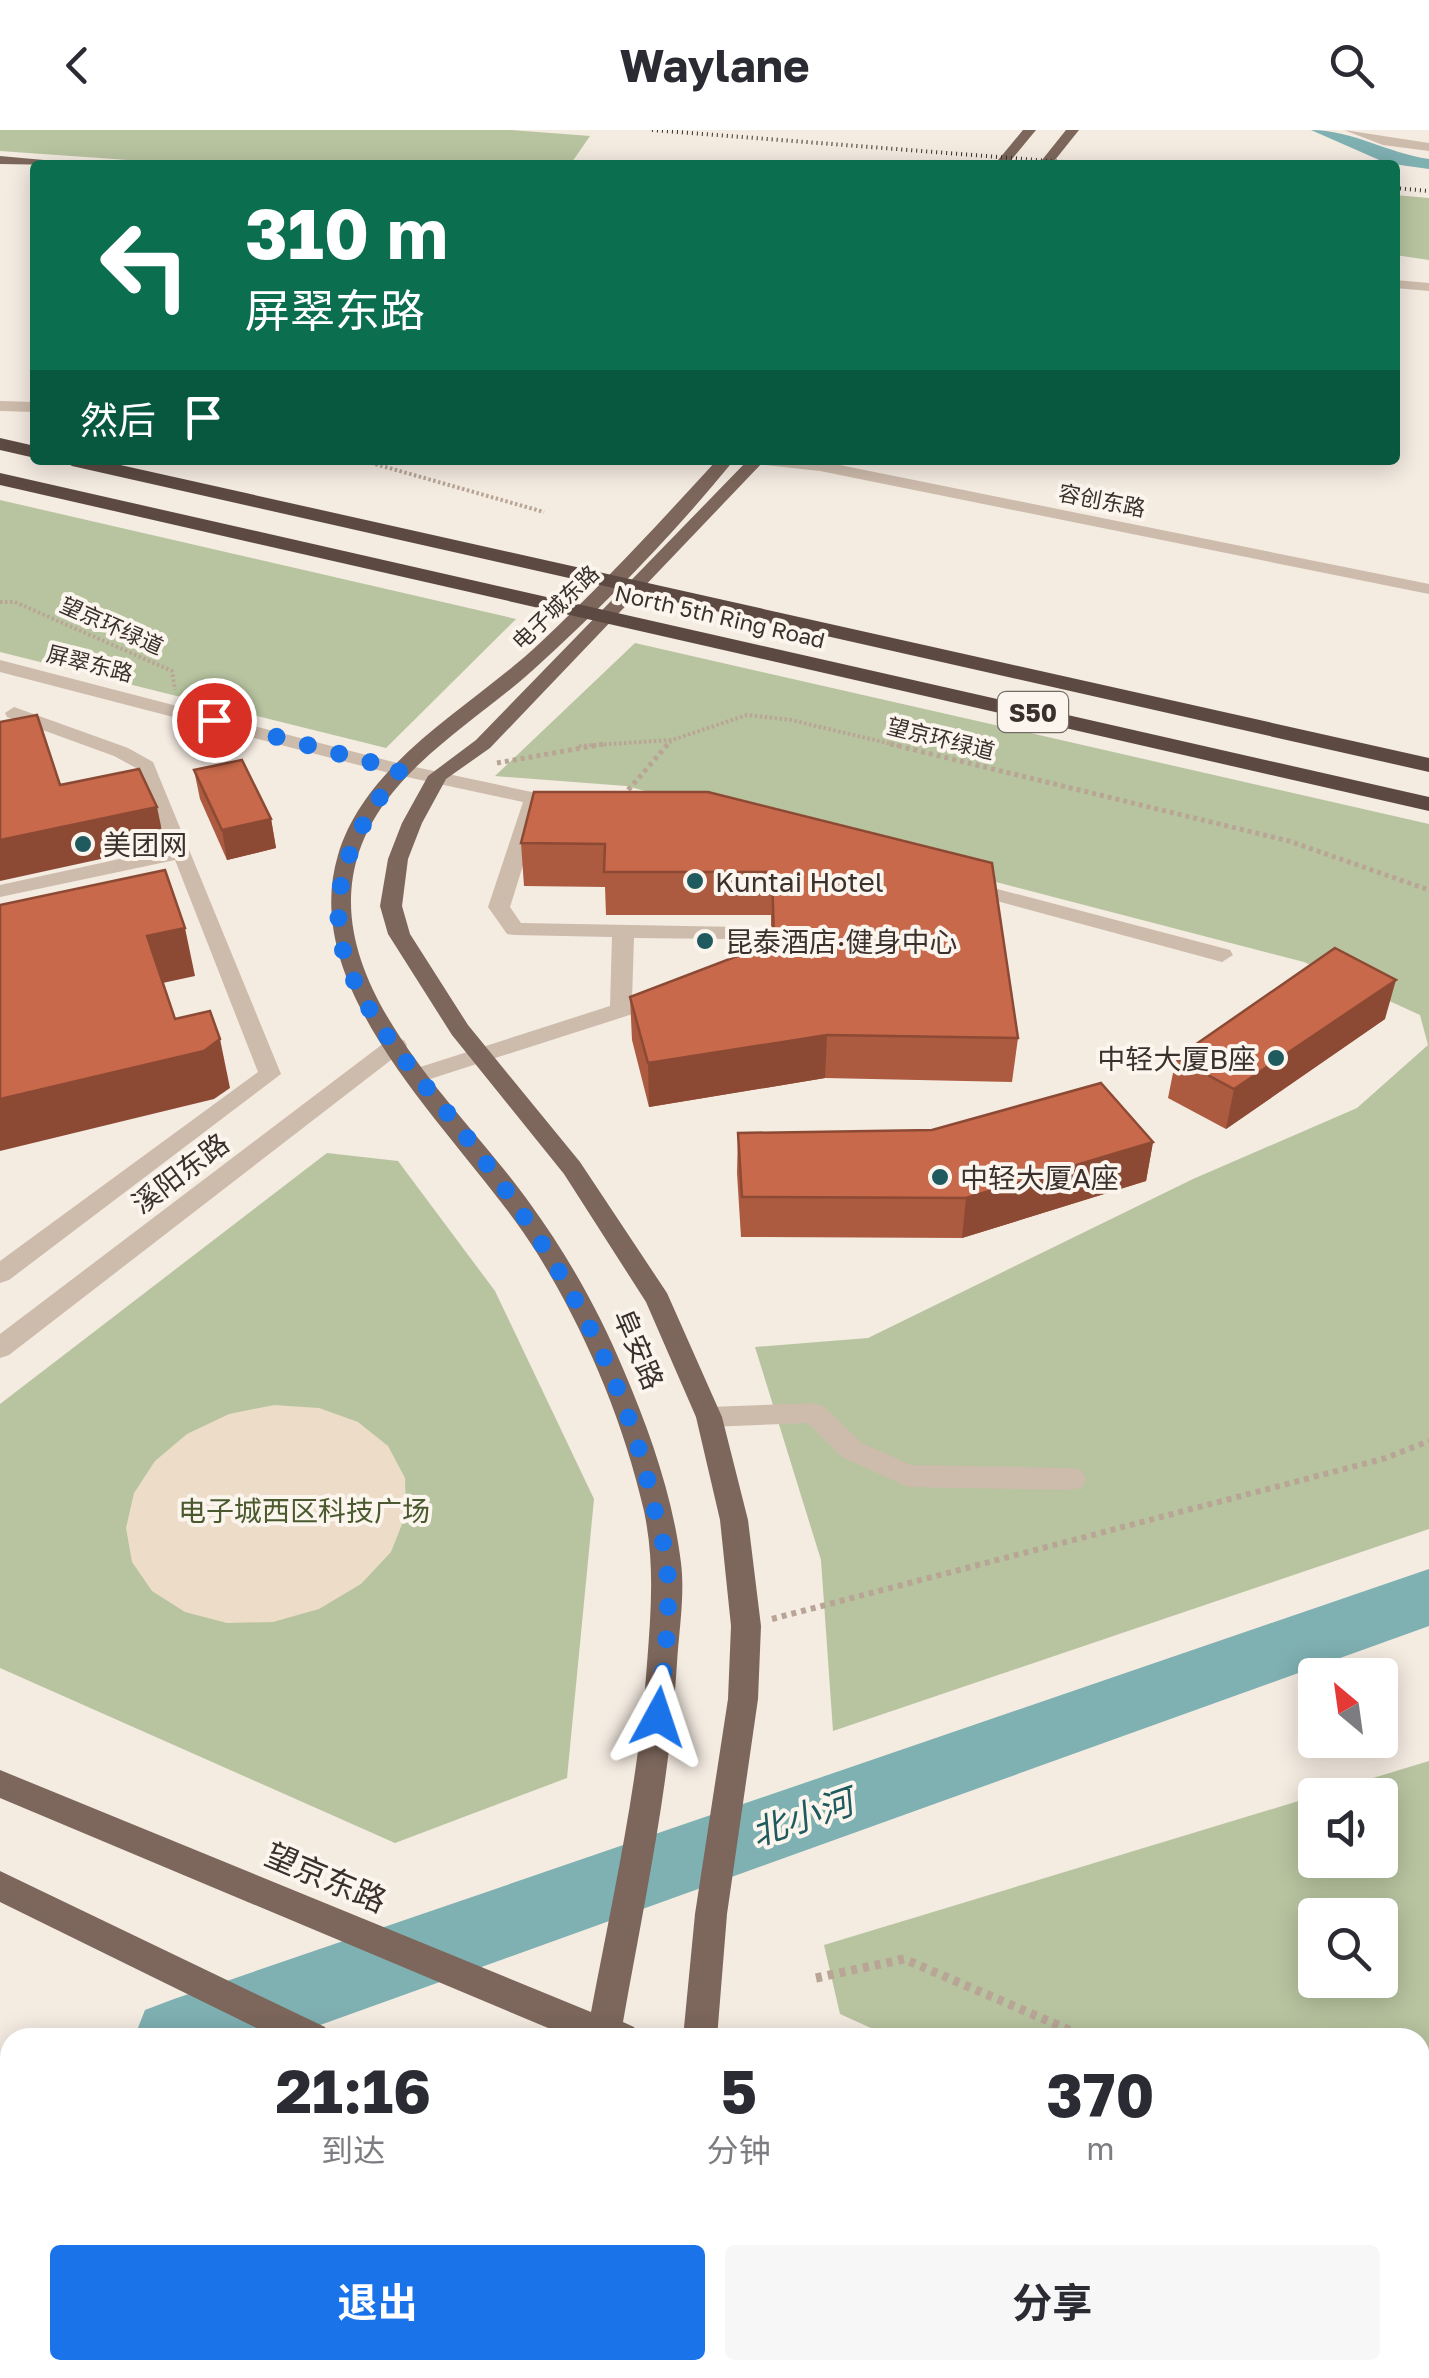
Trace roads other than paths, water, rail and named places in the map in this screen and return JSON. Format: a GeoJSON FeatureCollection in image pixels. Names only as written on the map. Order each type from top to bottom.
{"type":"FeatureCollection","features":[{"type":"Feature","properties":{"kind":"highway"},"geometry":{"type":"LineString","coordinates":[[0,444],[30,451]]}},
{"type":"Feature","properties":{"kind":"highway","name":"North 5th Ring Road"},"geometry":{"type":"LineString","coordinates":[[94,465],[1429,766]]}},
{"type":"Feature","properties":{"kind":"highway","name":"North 5th Ring Road"},"geometry":{"type":"LineString","coordinates":[[0,479],[1429,804]]}},
{"type":"Feature","properties":{"kind":"main road"},"geometry":{"type":"LineString","coordinates":[[1004,160],[1030,130]]}},
{"type":"Feature","properties":{"kind":"main road"},"geometry":{"type":"LineString","coordinates":[[1048,160],[1072,130]]}},
{"type":"Feature","properties":{"kind":"main road"},"geometry":{"type":"LineString","coordinates":[[0,160],[30,163]]}},
{"type":"Feature","properties":{"kind":"main road"},"geometry":{"type":"LineString","coordinates":[[0,176],[30,178]]}},
{"type":"Feature","properties":{"kind":"main road","name":"电子城东路"},"geometry":{"type":"LineString","coordinates":[[400,770],[526,666],[630,564],[721,465]]}},
{"type":"Feature","properties":{"kind":"main road","name":"电子城东路"},"geometry":{"type":"LineString","coordinates":[[438,776],[483,744],[752,465]]}},
{"type":"Feature","properties":{"kind":"main road","name":"阜安路"},"geometry":{"type":"LineString","coordinates":[[400,770],[366,814],[347,857],[339,906],[343,949],[358,988],[396,1045],[521,1208],[566,1281],[610,1368],[644,1465],[667,1566],[662,1687],[611,2028]]}},
{"type":"Feature","properties":{"kind":"main road","name":"阜安路"},"geometry":{"type":"LineString","coordinates":[[438,776],[412,822],[398,859],[391,906],[400,934],[426,980],[481,1056],[572,1168],[658,1300],[709,1417],[734,1520],[746,1626],[739,1736],[711,1914],[701,2028]]}},
{"type":"Feature","properties":{"kind":"main road","name":"望京东路"},"geometry":{"type":"LineString","coordinates":[[0,1784],[590,2028]]}},
{"type":"Feature","properties":{"kind":"main road"},"geometry":{"type":"LineString","coordinates":[[0,1886],[292,2028]]}},
{"type":"Feature","properties":{"kind":"street"},"geometry":{"type":"LineString","coordinates":[[1350,130],[1429,147]]}},
{"type":"Feature","properties":{"kind":"street"},"geometry":{"type":"LineString","coordinates":[[1400,287],[1429,290]]}},
{"type":"Feature","properties":{"kind":"street"},"geometry":{"type":"LineString","coordinates":[[0,406],[30,407]]}},
{"type":"Feature","properties":{"kind":"street","name":"容创东路"},"geometry":{"type":"LineString","coordinates":[[811,465],[1429,590]]}},
{"type":"Feature","properties":{"kind":"street","name":"屏翠东路"},"geometry":{"type":"LineString","coordinates":[[0,666],[29,700],[178,711],[400,770],[543,798],[498,907],[514,929],[623,932]]}},
{"type":"Feature","properties":{"kind":"street"},"geometry":{"type":"LineString","coordinates":[[0,1274],[270,1074],[146,766],[29,700]]}},
{"type":"Feature","properties":{"kind":"street"},"geometry":{"type":"LineString","coordinates":[[0,891],[182,852]]}},
{"type":"Feature","properties":{"kind":"street"},"geometry":{"type":"LineString","coordinates":[[952,883],[1222,955]]}},
{"type":"Feature","properties":{"kind":"street"},"geometry":{"type":"LineString","coordinates":[[621,1012],[623,932],[739,933],[744,966],[709,979]]}},
{"type":"Feature","properties":{"kind":"street"},"geometry":{"type":"LineString","coordinates":[[419,1074],[674,992]]}},
{"type":"Feature","properties":{"kind":"street","name":"溪阳东路"},"geometry":{"type":"LineString","coordinates":[[0,1348],[396,1045]]}},
{"type":"Feature","properties":{"kind":"street"},"geometry":{"type":"LineString","coordinates":[[709,1417],[814,1412],[852,1450],[908,1476],[1072,1478]]}},
{"type":"Feature","properties":{"kind":"waterway"},"geometry":{"type":"LineString","coordinates":[[1320,130],[1399,160]]}},
{"type":"Feature","properties":{"kind":"waterway"},"geometry":{"type":"LineString","coordinates":[[1400,160],[1429,164]]}},
{"type":"Feature","properties":{"kind":"waterway","name":"北小河"},"geometry":{"type":"LineString","coordinates":[[202,2028],[1429,1597]]}},
{"type":"Feature","properties":{"kind":"railway"},"geometry":{"type":"LineString","coordinates":[[652,130],[1037,160]]}},
{"type":"Feature","properties":{"kind":"railway"},"geometry":{"type":"LineString","coordinates":[[1400,188],[1429,191]]}},
{"type":"Feature","properties":{"kind":"place","name":"美团网"},"geometry":{"type":"Point","coordinates":[83,844]}},
{"type":"Feature","properties":{"kind":"place","name":"Kuntai Hotel"},"geometry":{"type":"Point","coordinates":[695,881]}},
{"type":"Feature","properties":{"kind":"place","name":"昆泰酒店·健身中心"},"geometry":{"type":"Point","coordinates":[705,941]}},
{"type":"Feature","properties":{"kind":"place","name":"中轻大厦B座"},"geometry":{"type":"Point","coordinates":[1276,1058]}},
{"type":"Feature","properties":{"kind":"place","name":"中轻大厦A座"},"geometry":{"type":"Point","coordinates":[940,1177]}},
{"type":"Feature","properties":{"kind":"park label","name":"电子城西区科技广场"},"geometry":{"type":"Point","coordinates":[304,1510]}}]}
